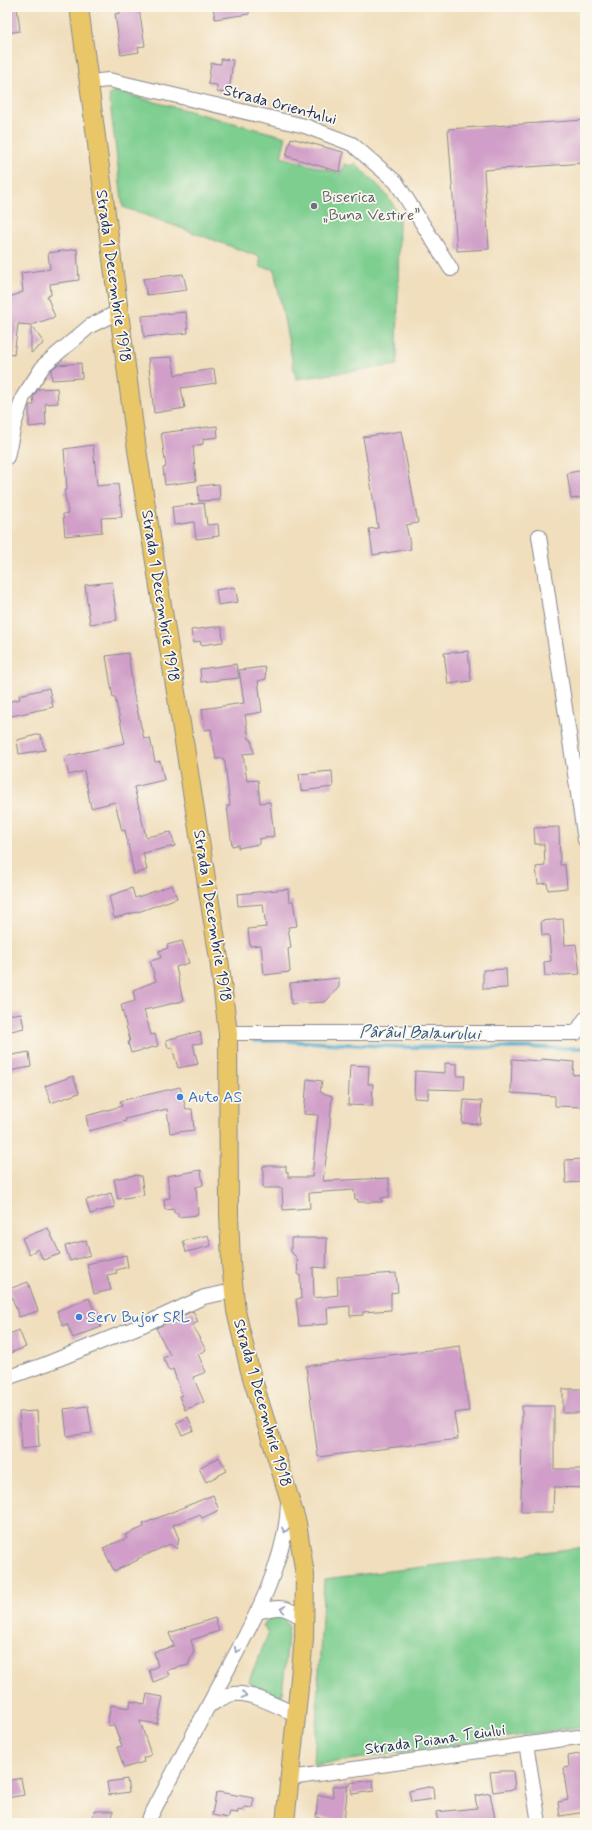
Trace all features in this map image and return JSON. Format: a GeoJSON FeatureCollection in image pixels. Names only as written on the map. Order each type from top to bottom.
{"type":"FeatureCollection","features":[{"type":"Feature","properties":{"kind":"main road","name":"Strada 1 Decembrie 1918"},"geometry":{"type":"LineString","coordinates":[[79,7],[143,496],[219,959],[228,1033],[229,1214],[233,1291],[244,1351],[288,1491],[301,1542],[304,1561],[306,1621],[285,1823]]}},
{"type":"Feature","properties":{"kind":"street","name":"Strada Orientului"},"geometry":{"type":"LineString","coordinates":[[89,82],[109,80],[298,125],[330,134],[352,144],[396,182],[451,269]]}},
{"type":"Feature","properties":{"kind":"street"},"geometry":{"type":"LineString","coordinates":[[7,457],[14,425],[23,397],[44,366],[90,326],[118,312]]}},
{"type":"Feature","properties":{"kind":"street"},"geometry":{"type":"LineString","coordinates":[[539,536],[585,840]]}},
{"type":"Feature","properties":{"kind":"street"},"geometry":{"type":"LineString","coordinates":[[228,1033],[576,1033],[585,1019]]}},
{"type":"Feature","properties":{"kind":"street"},"geometry":{"type":"LineString","coordinates":[[7,1378],[145,1324],[204,1297],[233,1291]]}},
{"type":"Feature","properties":{"kind":"street"},"geometry":{"type":"LineString","coordinates":[[147,1823],[257,1612],[285,1533],[288,1491]]}},
{"type":"Feature","properties":{"kind":"street"},"geometry":{"type":"LineString","coordinates":[[257,1612],[272,1608],[287,1608],[306,1621]]}},
{"type":"Feature","properties":{"kind":"street"},"geometry":{"type":"LineString","coordinates":[[208,1706],[228,1695],[241,1694],[297,1714]]}},
{"type":"Feature","properties":{"kind":"street","name":"Strada Poiana Teiului"},"geometry":{"type":"LineString","coordinates":[[290,1778],[585,1736]]}},
{"type":"Feature","properties":{"kind":"street"},"geometry":{"type":"LineString","coordinates":[[526,1744],[539,1823]]}},
{"type":"Feature","properties":{"kind":"green space"},"geometry":{"type":"Polygon","coordinates":[[[114,91],[286,137],[281,157],[341,174],[344,164],[352,166],[354,163],[374,182],[396,209],[399,218],[397,365],[296,379],[274,269],[260,267],[260,257],[123,207],[109,95],[114,91]]]}},
{"type":"Feature","properties":{"kind":"green space"},"geometry":{"type":"Polygon","coordinates":[[[585,1547],[585,1726],[314,1765],[324,1579],[585,1547]]]}},
{"type":"Feature","properties":{"kind":"green space"},"geometry":{"type":"Polygon","coordinates":[[[274,1617],[283,1618],[289,1627],[282,1695],[279,1697],[254,1687],[249,1681],[269,1632],[263,1627],[268,1620],[274,1617]]]}},
{"type":"Feature","properties":{"kind":"building"},"geometry":{"type":"Polygon","coordinates":[[[7,7],[17,7],[20,31],[7,33],[7,7]]]}},
{"type":"Feature","properties":{"kind":"building"},"geometry":{"type":"Polygon","coordinates":[[[213,7],[249,7],[249,14],[215,19],[213,7]]]}},
{"type":"Feature","properties":{"kind":"building"},"geometry":{"type":"Polygon","coordinates":[[[139,8],[145,46],[138,47],[139,52],[121,55],[115,14],[139,8]]]}},
{"type":"Feature","properties":{"kind":"building"},"geometry":{"type":"Polygon","coordinates":[[[221,59],[233,60],[229,93],[217,92],[217,85],[208,84],[211,63],[221,64],[221,59]]]}},
{"type":"Feature","properties":{"kind":"building"},"geometry":{"type":"Polygon","coordinates":[[[585,120],[585,163],[484,170],[489,249],[457,251],[448,129],[585,120]]]}},
{"type":"Feature","properties":{"kind":"building"},"geometry":{"type":"Polygon","coordinates":[[[291,138],[343,152],[340,172],[286,156],[291,138]]]}},
{"type":"Feature","properties":{"kind":"building"},"geometry":{"type":"Polygon","coordinates":[[[77,249],[79,280],[50,284],[51,295],[47,296],[55,317],[31,325],[18,324],[14,355],[7,354],[7,298],[23,292],[21,273],[50,269],[48,253],[77,249]]]}},
{"type":"Feature","properties":{"kind":"building"},"geometry":{"type":"Polygon","coordinates":[[[183,274],[187,290],[147,295],[143,279],[183,274]]]}},
{"type":"Feature","properties":{"kind":"building"},"geometry":{"type":"Polygon","coordinates":[[[186,312],[188,333],[144,337],[142,316],[186,312]]]}},
{"type":"Feature","properties":{"kind":"building"},"geometry":{"type":"Polygon","coordinates":[[[31,325],[44,343],[31,353],[31,325]]]}},
{"type":"Feature","properties":{"kind":"building"},"geometry":{"type":"Polygon","coordinates":[[[172,357],[175,375],[214,369],[216,383],[181,388],[185,408],[154,413],[148,358],[172,357]]]}},
{"type":"Feature","properties":{"kind":"building"},"geometry":{"type":"Polygon","coordinates":[[[81,363],[82,378],[52,380],[51,370],[57,365],[81,363]]]}},
{"type":"Feature","properties":{"kind":"building"},"geometry":{"type":"Polygon","coordinates":[[[57,388],[58,403],[45,404],[46,425],[29,427],[29,405],[34,405],[33,397],[38,389],[57,388]]]}},
{"type":"Feature","properties":{"kind":"building"},"geometry":{"type":"Polygon","coordinates":[[[217,426],[218,437],[203,439],[203,444],[193,446],[196,481],[165,485],[163,468],[166,467],[161,433],[217,426]]]}},
{"type":"Feature","properties":{"kind":"building"},"geometry":{"type":"Polygon","coordinates":[[[401,431],[418,523],[406,525],[411,549],[373,555],[369,529],[378,528],[363,437],[401,431]]]}},
{"type":"Feature","properties":{"kind":"building"},"geometry":{"type":"Polygon","coordinates":[[[93,445],[97,486],[118,484],[122,517],[101,518],[102,532],[65,536],[63,514],[68,513],[64,490],[67,490],[64,449],[93,445]]]}},
{"type":"Feature","properties":{"kind":"building"},"geometry":{"type":"Polygon","coordinates":[[[585,470],[585,497],[571,499],[567,473],[585,470]]]}},
{"type":"Feature","properties":{"kind":"building"},"geometry":{"type":"Polygon","coordinates":[[[219,484],[220,500],[199,501],[198,486],[219,484]]]}},
{"type":"Feature","properties":{"kind":"building"},"geometry":{"type":"Polygon","coordinates":[[[204,503],[207,525],[218,524],[219,536],[196,539],[194,522],[174,525],[172,507],[204,503]]]}},
{"type":"Feature","properties":{"kind":"building"},"geometry":{"type":"Polygon","coordinates":[[[112,582],[117,620],[90,624],[85,585],[112,582]]]}},
{"type":"Feature","properties":{"kind":"building"},"geometry":{"type":"Polygon","coordinates":[[[235,587],[238,602],[218,605],[216,590],[235,587]]]}},
{"type":"Feature","properties":{"kind":"building"},"geometry":{"type":"Polygon","coordinates":[[[222,627],[223,642],[201,645],[200,641],[193,643],[191,630],[222,627]]]}},
{"type":"Feature","properties":{"kind":"building"},"geometry":{"type":"Polygon","coordinates":[[[468,651],[471,681],[448,684],[444,653],[468,651]]]}},
{"type":"Feature","properties":{"kind":"building"},"geometry":{"type":"Polygon","coordinates":[[[128,653],[134,696],[144,739],[150,738],[155,762],[160,761],[164,780],[134,787],[146,837],[171,832],[175,846],[143,853],[147,870],[134,874],[125,830],[122,831],[115,802],[91,808],[84,771],[69,775],[64,757],[125,743],[115,697],[113,698],[106,656],[128,653]]]}},
{"type":"Feature","properties":{"kind":"building"},"geometry":{"type":"Polygon","coordinates":[[[236,664],[239,678],[201,682],[200,669],[236,664]]]}},
{"type":"Feature","properties":{"kind":"building"},"geometry":{"type":"Polygon","coordinates":[[[265,667],[266,679],[258,681],[262,712],[245,715],[249,739],[251,739],[254,753],[243,754],[247,781],[258,780],[260,803],[270,802],[274,836],[259,839],[259,844],[238,848],[238,845],[232,846],[227,806],[230,806],[225,763],[223,758],[216,759],[211,729],[205,730],[202,709],[244,703],[239,670],[265,667]]]}},
{"type":"Feature","properties":{"kind":"building"},"geometry":{"type":"Polygon","coordinates":[[[49,688],[53,707],[7,717],[7,702],[20,699],[19,695],[49,688]]]}},
{"type":"Feature","properties":{"kind":"building"},"geometry":{"type":"Polygon","coordinates":[[[40,734],[45,750],[19,754],[17,740],[40,734]]]}},
{"type":"Feature","properties":{"kind":"building"},"geometry":{"type":"Polygon","coordinates":[[[332,771],[333,787],[301,791],[299,774],[332,771]]]}},
{"type":"Feature","properties":{"kind":"building"},"geometry":{"type":"Polygon","coordinates":[[[559,827],[560,865],[565,865],[567,888],[548,890],[547,883],[538,884],[536,867],[545,866],[544,844],[535,844],[534,828],[559,827]]]}},
{"type":"Feature","properties":{"kind":"building"},"geometry":{"type":"Polygon","coordinates":[[[172,885],[177,898],[141,911],[114,918],[109,896],[132,888],[135,898],[172,885]]]}},
{"type":"Feature","properties":{"kind":"building"},"geometry":{"type":"Polygon","coordinates":[[[288,889],[289,901],[293,901],[297,926],[288,927],[291,948],[288,949],[290,972],[264,975],[261,945],[250,946],[248,929],[266,927],[263,904],[238,906],[237,894],[288,889]]]}},
{"type":"Feature","properties":{"kind":"building"},"geometry":{"type":"Polygon","coordinates":[[[563,919],[565,945],[576,944],[580,974],[545,976],[544,962],[551,961],[549,935],[542,935],[541,921],[563,919]]]}},
{"type":"Feature","properties":{"kind":"building"},"geometry":{"type":"Polygon","coordinates":[[[182,941],[189,963],[176,967],[183,1001],[144,1010],[151,1035],[155,1034],[158,1046],[131,1053],[128,1042],[130,1041],[121,1005],[135,1001],[133,990],[156,981],[150,961],[161,958],[159,951],[168,948],[167,945],[182,941]]]}},
{"type":"Feature","properties":{"kind":"building"},"geometry":{"type":"Polygon","coordinates":[[[506,969],[507,988],[483,989],[483,970],[506,969]]]}},
{"type":"Feature","properties":{"kind":"building"},"geometry":{"type":"Polygon","coordinates":[[[339,978],[339,987],[325,1002],[291,1004],[290,983],[339,978]]]}},
{"type":"Feature","properties":{"kind":"building"},"geometry":{"type":"Polygon","coordinates":[[[21,1013],[24,1028],[7,1032],[7,1015],[21,1013]]]}},
{"type":"Feature","properties":{"kind":"building"},"geometry":{"type":"Polygon","coordinates":[[[200,1031],[202,1043],[193,1044],[198,1064],[178,1068],[172,1047],[168,1048],[166,1040],[200,1031]]]}},
{"type":"Feature","properties":{"kind":"building"},"geometry":{"type":"Polygon","coordinates":[[[29,1052],[31,1067],[9,1071],[7,1056],[29,1052]]]}},
{"type":"Feature","properties":{"kind":"building"},"geometry":{"type":"Polygon","coordinates":[[[512,1059],[541,1061],[541,1059],[574,1062],[573,1075],[585,1074],[585,1107],[555,1106],[555,1096],[511,1093],[512,1059]]]}},
{"type":"Feature","properties":{"kind":"building"},"geometry":{"type":"Polygon","coordinates":[[[445,1063],[457,1064],[457,1076],[465,1076],[464,1090],[428,1089],[428,1099],[414,1098],[415,1071],[445,1073],[445,1063]]]}},
{"type":"Feature","properties":{"kind":"building"},"geometry":{"type":"Polygon","coordinates":[[[350,1065],[369,1066],[368,1084],[373,1084],[372,1106],[348,1105],[350,1065]]]}},
{"type":"Feature","properties":{"kind":"building"},"geometry":{"type":"Polygon","coordinates":[[[73,1076],[79,1093],[51,1103],[45,1086],[73,1076]]]}},
{"type":"Feature","properties":{"kind":"building"},"geometry":{"type":"Polygon","coordinates":[[[307,1079],[322,1081],[320,1092],[332,1096],[329,1137],[323,1181],[389,1178],[389,1197],[381,1198],[382,1202],[358,1202],[358,1199],[355,1199],[354,1190],[309,1193],[310,1208],[283,1210],[282,1188],[263,1188],[263,1166],[286,1166],[288,1177],[312,1177],[318,1115],[304,1114],[307,1079]]]}},
{"type":"Feature","properties":{"kind":"building"},"geometry":{"type":"Polygon","coordinates":[[[180,1087],[186,1109],[192,1109],[194,1130],[170,1133],[167,1109],[125,1119],[126,1121],[89,1131],[86,1116],[122,1106],[120,1101],[180,1087]]]}},
{"type":"Feature","properties":{"kind":"building"},"geometry":{"type":"Polygon","coordinates":[[[464,1100],[482,1101],[480,1124],[462,1123],[464,1100]]]}},
{"type":"Feature","properties":{"kind":"building"},"geometry":{"type":"Polygon","coordinates":[[[584,1159],[585,1182],[566,1183],[565,1160],[584,1159]]]}},
{"type":"Feature","properties":{"kind":"building"},"geometry":{"type":"Polygon","coordinates":[[[201,1170],[203,1185],[196,1187],[198,1215],[178,1217],[178,1213],[174,1213],[174,1209],[165,1210],[164,1199],[170,1198],[167,1176],[201,1170]]]}},
{"type":"Feature","properties":{"kind":"building"},"geometry":{"type":"Polygon","coordinates":[[[136,1175],[141,1176],[144,1195],[118,1199],[114,1179],[136,1175]]]}},
{"type":"Feature","properties":{"kind":"building"},"geometry":{"type":"Polygon","coordinates":[[[111,1193],[115,1207],[90,1214],[86,1200],[111,1193]]]}},
{"type":"Feature","properties":{"kind":"building"},"geometry":{"type":"Polygon","coordinates":[[[48,1228],[60,1254],[43,1260],[38,1249],[29,1254],[22,1238],[48,1228]]]}},
{"type":"Feature","properties":{"kind":"building"},"geometry":{"type":"Polygon","coordinates":[[[208,1235],[211,1246],[186,1252],[183,1241],[208,1235]]]}},
{"type":"Feature","properties":{"kind":"building"},"geometry":{"type":"Polygon","coordinates":[[[291,1238],[327,1238],[326,1268],[313,1267],[314,1298],[338,1295],[337,1277],[396,1273],[398,1292],[391,1293],[391,1310],[363,1312],[363,1315],[350,1316],[350,1306],[327,1308],[328,1324],[299,1326],[296,1299],[301,1299],[300,1275],[298,1275],[297,1258],[291,1252],[291,1238]]]}},
{"type":"Feature","properties":{"kind":"building"},"geometry":{"type":"Polygon","coordinates":[[[86,1240],[90,1255],[70,1261],[65,1246],[86,1240]]]}},
{"type":"Feature","properties":{"kind":"building"},"geometry":{"type":"Polygon","coordinates":[[[126,1255],[128,1267],[116,1270],[117,1273],[107,1275],[111,1290],[94,1294],[87,1264],[126,1255]]]}},
{"type":"Feature","properties":{"kind":"building"},"geometry":{"type":"Polygon","coordinates":[[[28,1282],[38,1311],[19,1317],[9,1289],[28,1282]]]}},
{"type":"Feature","properties":{"kind":"building"},"geometry":{"type":"Polygon","coordinates":[[[89,1298],[101,1327],[73,1338],[67,1324],[63,1326],[57,1311],[89,1298]]]}},
{"type":"Feature","properties":{"kind":"building"},"geometry":{"type":"Polygon","coordinates":[[[193,1311],[198,1322],[192,1325],[206,1350],[198,1354],[206,1372],[193,1377],[204,1402],[185,1410],[179,1396],[182,1395],[173,1369],[169,1371],[163,1358],[170,1355],[156,1328],[193,1311]]]}},
{"type":"Feature","properties":{"kind":"building"},"geometry":{"type":"Polygon","coordinates":[[[19,1330],[26,1347],[7,1354],[7,1335],[19,1330]]]}},
{"type":"Feature","properties":{"kind":"building"},"geometry":{"type":"Polygon","coordinates":[[[460,1346],[469,1411],[454,1413],[458,1439],[318,1457],[306,1366],[460,1346]]]}},
{"type":"Feature","properties":{"kind":"building"},"geometry":{"type":"Polygon","coordinates":[[[563,1389],[585,1389],[585,1413],[563,1413],[563,1389]]]}},
{"type":"Feature","properties":{"kind":"building"},"geometry":{"type":"Polygon","coordinates":[[[88,1406],[92,1433],[67,1436],[64,1409],[88,1406]]]}},
{"type":"Feature","properties":{"kind":"building"},"geometry":{"type":"Polygon","coordinates":[[[522,1406],[554,1406],[554,1469],[585,1469],[585,1488],[554,1487],[553,1512],[521,1512],[522,1406]]]}},
{"type":"Feature","properties":{"kind":"building"},"geometry":{"type":"Polygon","coordinates":[[[37,1411],[39,1447],[22,1449],[19,1412],[37,1411]]]}},
{"type":"Feature","properties":{"kind":"building"},"geometry":{"type":"Polygon","coordinates":[[[188,1417],[194,1430],[182,1435],[176,1423],[188,1417]]]}},
{"type":"Feature","properties":{"kind":"building"},"geometry":{"type":"Polygon","coordinates":[[[219,1457],[227,1471],[206,1482],[199,1468],[219,1457]]]}},
{"type":"Feature","properties":{"kind":"building"},"geometry":{"type":"Polygon","coordinates":[[[213,1495],[219,1510],[202,1518],[200,1514],[173,1525],[179,1539],[177,1549],[170,1544],[114,1571],[103,1548],[127,1538],[125,1535],[144,1527],[143,1524],[213,1495]]]}},
{"type":"Feature","properties":{"kind":"building"},"geometry":{"type":"Polygon","coordinates":[[[215,1618],[219,1631],[191,1640],[194,1651],[188,1665],[167,1670],[169,1676],[153,1682],[149,1670],[158,1666],[154,1652],[174,1646],[169,1633],[215,1618]]]}},
{"type":"Feature","properties":{"kind":"building"},"geometry":{"type":"Polygon","coordinates":[[[147,1694],[163,1697],[157,1724],[140,1721],[151,1755],[143,1758],[144,1762],[124,1768],[117,1747],[122,1746],[114,1726],[107,1725],[111,1705],[129,1708],[131,1701],[145,1704],[147,1694]]]}},
{"type":"Feature","properties":{"kind":"building"},"geometry":{"type":"Polygon","coordinates":[[[585,1753],[585,1812],[560,1816],[558,1802],[568,1800],[563,1768],[569,1767],[568,1756],[585,1753]]]}},
{"type":"Feature","properties":{"kind":"building"},"geometry":{"type":"Polygon","coordinates":[[[513,1771],[515,1789],[493,1792],[490,1772],[513,1771]]]}},
{"type":"Feature","properties":{"kind":"building"},"geometry":{"type":"Polygon","coordinates":[[[21,1778],[24,1795],[7,1798],[7,1781],[21,1778]]]}},
{"type":"Feature","properties":{"kind":"building"},"geometry":{"type":"Polygon","coordinates":[[[127,1779],[129,1792],[109,1795],[107,1782],[127,1779]]]}},
{"type":"Feature","properties":{"kind":"building"},"geometry":{"type":"Polygon","coordinates":[[[373,1780],[374,1791],[352,1794],[350,1783],[373,1780]]]}},
{"type":"Feature","properties":{"kind":"building"},"geometry":{"type":"Polygon","coordinates":[[[348,1785],[344,1820],[316,1817],[318,1795],[333,1797],[332,1787],[348,1785]]]}},
{"type":"Feature","properties":{"kind":"building"},"geometry":{"type":"Polygon","coordinates":[[[433,1786],[434,1799],[411,1802],[409,1791],[433,1786]]]}},
{"type":"Feature","properties":{"kind":"building"},"geometry":{"type":"Polygon","coordinates":[[[218,1792],[254,1798],[252,1808],[244,1807],[243,1811],[238,1810],[238,1813],[230,1812],[228,1818],[212,1815],[216,1793],[218,1792]]]}},
{"type":"Feature","properties":{"kind":"building"},"geometry":{"type":"Polygon","coordinates":[[[490,1793],[495,1819],[480,1822],[480,1820],[459,1823],[438,1823],[436,1812],[477,1808],[475,1796],[490,1793]]]}},
{"type":"Feature","properties":{"kind":"building"},"geometry":{"type":"Polygon","coordinates":[[[94,1811],[113,1811],[112,1823],[92,1823],[94,1811]]]}},
{"type":"Feature","properties":{"kind":"waterway","name":"Pârâul Balaurului"},"geometry":{"type":"LineString","coordinates":[[254,1041],[287,1041],[403,1047],[585,1048]]}},
{"type":"Feature","properties":{"kind":"place","name":"Biserica „Buna Vestire”"},"geometry":{"type":"Point","coordinates":[314,206]}},
{"type":"Feature","properties":{"kind":"place","name":"Auto AS"},"geometry":{"type":"Point","coordinates":[180,1097]}},
{"type":"Feature","properties":{"kind":"place","name":"Serv Bujor SRL"},"geometry":{"type":"Point","coordinates":[79,1317]}}]}
